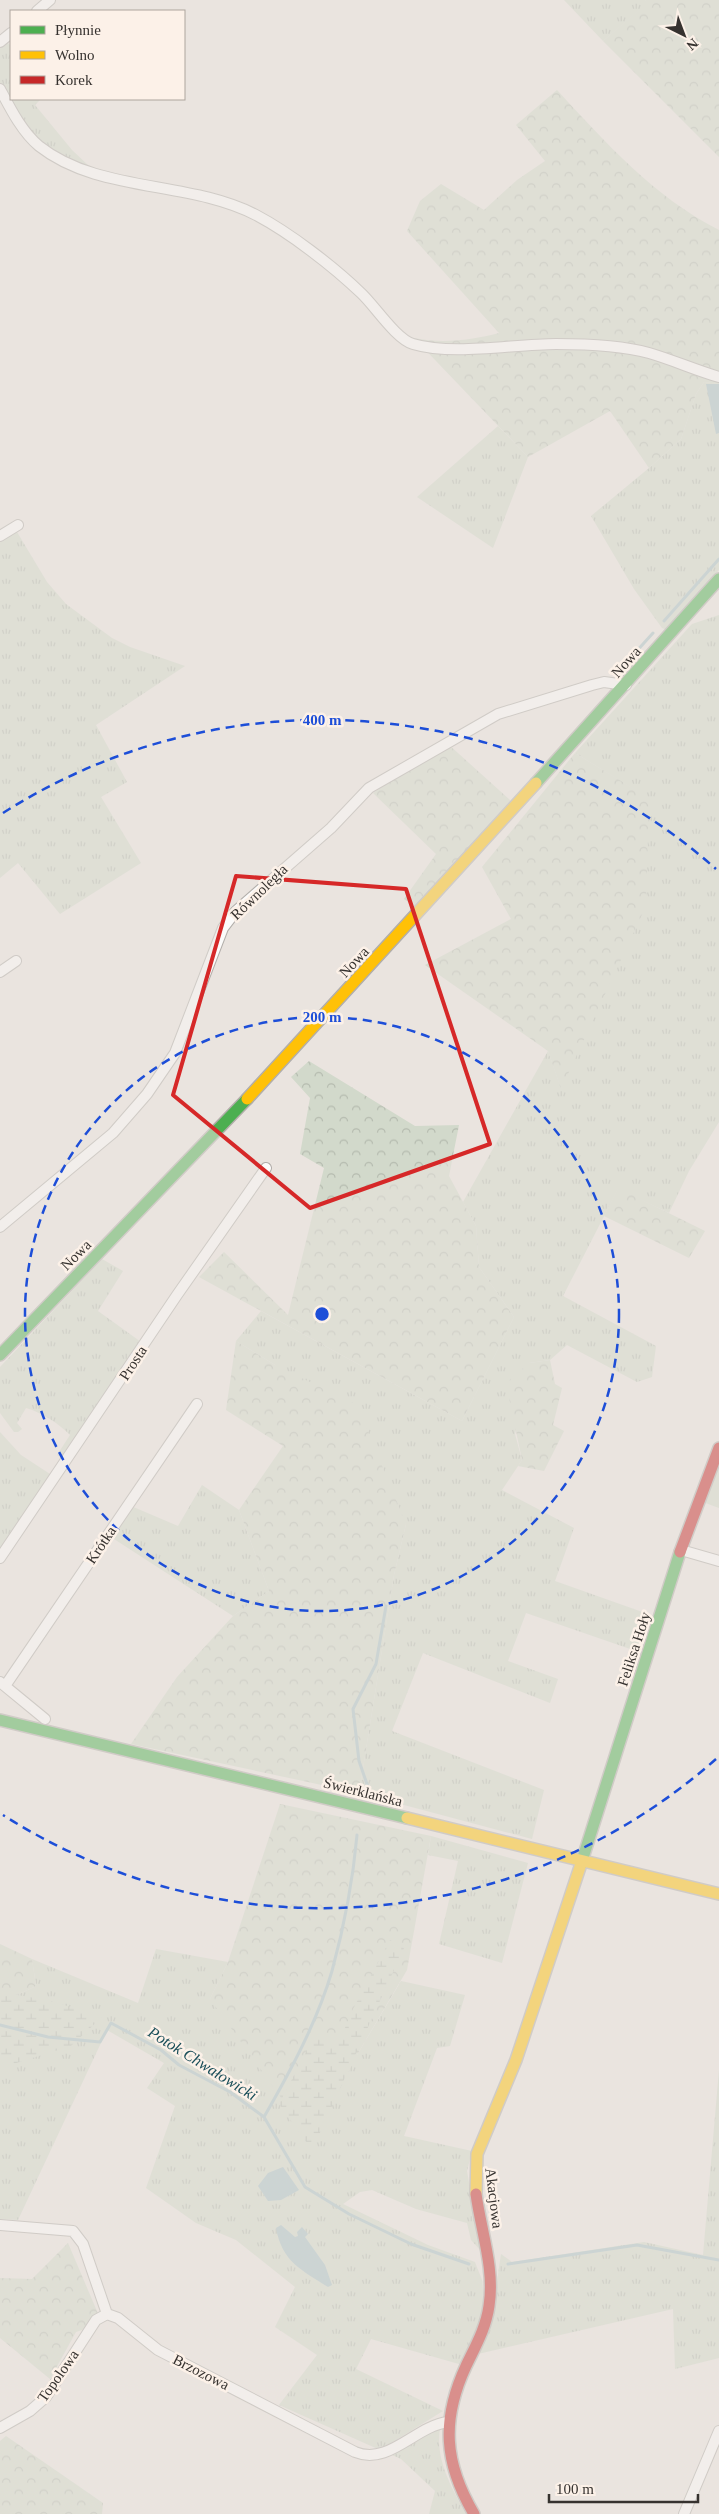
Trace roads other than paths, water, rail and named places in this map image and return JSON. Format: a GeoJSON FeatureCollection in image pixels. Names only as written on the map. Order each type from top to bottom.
{"type":"FeatureCollection","features":[{"type":"Feature","properties":{"kind":"street"},"geometry":{"type":"LineString","coordinates":[[38,10],[50,0]]}},
{"type":"Feature","properties":{"kind":"street"},"geometry":{"type":"LineString","coordinates":[[0,42],[10,34]]}},
{"type":"Feature","properties":{"kind":"street"},"geometry":{"type":"LineString","coordinates":[[0,89],[17,118],[39,145],[75,166],[100,175],[211,198],[254,214],[275,226],[356,288],[410,343],[443,348],[556,344],[622,348],[649,353],[719,377]]}},
{"type":"Feature","properties":{"kind":"street"},"geometry":{"type":"LineString","coordinates":[[0,536],[18,525]]}},
{"type":"Feature","properties":{"kind":"street","name":"Nowa"},"geometry":{"type":"LineString","coordinates":[[0,1355],[266,1079],[626,685],[719,579]]}},
{"type":"Feature","properties":{"kind":"street","name":"Równoległa"},"geometry":{"type":"LineString","coordinates":[[0,1226],[113,1133],[141,1102],[175,1053],[223,928],[232,917],[331,828],[370,788],[498,714],[604,682],[626,685]]}},
{"type":"Feature","properties":{"kind":"street"},"geometry":{"type":"LineString","coordinates":[[0,972],[16,961]]}},
{"type":"Feature","properties":{"kind":"street","name":"Prosta"},"geometry":{"type":"LineString","coordinates":[[0,1558],[177,1295],[266,1168]]}},
{"type":"Feature","properties":{"kind":"street","name":"Krótka"},"geometry":{"type":"LineString","coordinates":[[45,1719],[2,1684],[196,1404]]}},
{"type":"Feature","properties":{"kind":"street","name":"Feliksa Hoły"},"geometry":{"type":"LineString","coordinates":[[582,1861],[681,1550],[719,1448]]}},
{"type":"Feature","properties":{"kind":"street"},"geometry":{"type":"LineString","coordinates":[[681,1550],[719,1561]]}},
{"type":"Feature","properties":{"kind":"street","name":"Świerklańska"},"geometry":{"type":"LineString","coordinates":[[0,1720],[719,1894]]}},
{"type":"Feature","properties":{"kind":"street","name":"Akacjowa"},"geometry":{"type":"LineString","coordinates":[[474,2514],[460,2490],[451,2467],[448,2422],[451,2402],[482,2333],[489,2310],[490,2276],[476,2189],[474,2164],[476,2154],[516,2060],[582,1861]]}},
{"type":"Feature","properties":{"kind":"street"},"geometry":{"type":"LineString","coordinates":[[0,2225],[42,2230],[65,2229],[77,2234],[83,2244],[107,2314]]}},
{"type":"Feature","properties":{"kind":"street","name":"Brzozowa"},"geometry":{"type":"LineString","coordinates":[[107,2314],[118,2318],[158,2350],[362,2455],[383,2453],[435,2423],[448,2422]]}},
{"type":"Feature","properties":{"kind":"street","name":"Topolowa"},"geometry":{"type":"LineString","coordinates":[[0,2428],[30,2411],[46,2397],[96,2320],[107,2314]]}},
{"type":"Feature","properties":{"kind":"street"},"geometry":{"type":"LineString","coordinates":[[684,2514],[719,2431]]}},
{"type":"Feature","properties":{"kind":"water"},"geometry":{"type":"Polygon","coordinates":[[[706,384],[719,384],[719,433],[716,434],[706,384]]]}},
{"type":"Feature","properties":{"kind":"water"},"geometry":{"type":"Polygon","coordinates":[[[283,2167],[299,2190],[281,2200],[268,2201],[258,2186],[268,2173],[283,2167]]]}},
{"type":"Feature","properties":{"kind":"water"},"geometry":{"type":"Polygon","coordinates":[[[281,2225],[295,2237],[298,2236],[297,2232],[302,2227],[308,2234],[305,2237],[325,2265],[332,2285],[328,2287],[294,2264],[288,2257],[279,2240],[276,2228],[281,2225]]]}},
{"type":"Feature","properties":{"kind":"waterway"},"geometry":{"type":"LineString","coordinates":[[664,621],[719,559]]}},
{"type":"Feature","properties":{"kind":"waterway"},"geometry":{"type":"LineString","coordinates":[[615,675],[653,633]]}},
{"type":"Feature","properties":{"kind":"waterway"},"geometry":{"type":"LineString","coordinates":[[365,1797],[368,1787],[359,1761],[353,1709],[376,1664],[386,1606]]}},
{"type":"Feature","properties":{"kind":"waterway"},"geometry":{"type":"LineString","coordinates":[[264,2117],[284,2082],[319,2009],[326,1990],[344,1920],[357,1835]]}},
{"type":"Feature","properties":{"kind":"waterway","name":"Potok Chwałowicki"},"geometry":{"type":"LineString","coordinates":[[0,2025],[48,2037],[100,2042],[111,2023],[161,2050],[179,2065],[230,2092],[264,2117],[305,2187],[349,2214],[411,2244],[469,2264]]}},
{"type":"Feature","properties":{"kind":"waterway","name":"Potok Chwałowicki"},"geometry":{"type":"LineString","coordinates":[[508,2264],[637,2245],[719,2260]]}}]}
